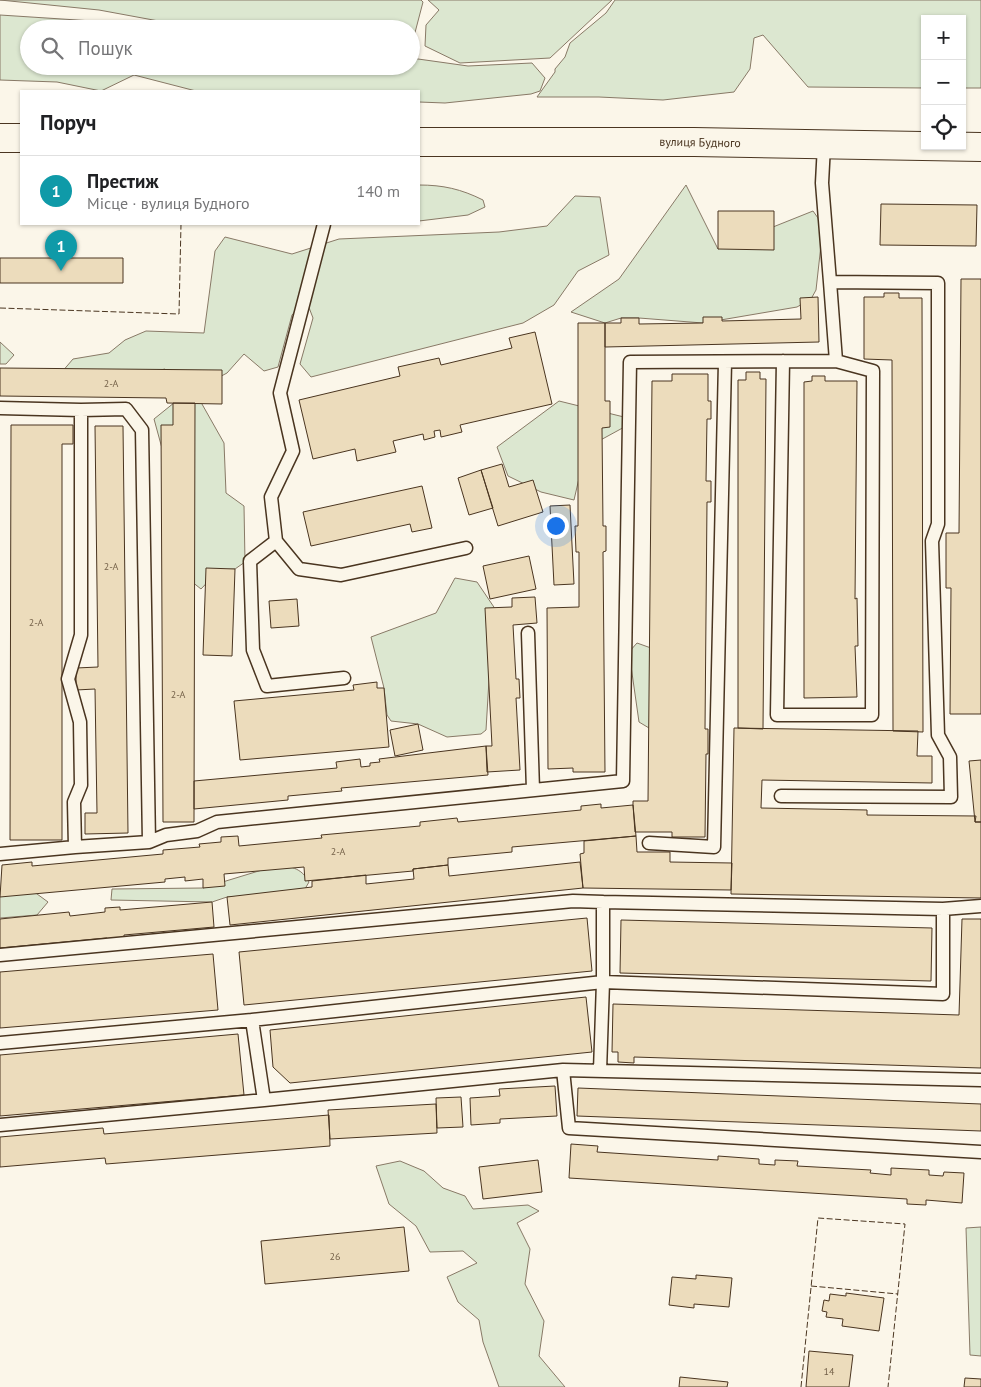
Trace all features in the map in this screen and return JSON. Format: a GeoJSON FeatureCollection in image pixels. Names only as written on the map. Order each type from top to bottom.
{"type":"FeatureCollection","features":[{"type":"Feature","properties":{"kind":"highway"},"geometry":{"type":"LineString","coordinates":[[0,138],[20,138]]}},
{"type":"Feature","properties":{"kind":"highway","name":"вулиця Будного"},"geometry":{"type":"LineString","coordinates":[[420,142],[694,142],[981,147]]}},
{"type":"Feature","properties":{"kind":"lane"},"geometry":{"type":"LineString","coordinates":[[824,145],[822,183],[836,361]]}},
{"type":"Feature","properties":{"kind":"lane"},"geometry":{"type":"LineString","coordinates":[[324,225],[280,393],[293,451],[271,497],[276,541],[299,569],[341,575],[466,548]]}},
{"type":"Feature","properties":{"kind":"lane"},"geometry":{"type":"LineString","coordinates":[[781,796],[951,797],[950,757],[938,734],[932,541],[938,524],[938,283],[830,282]]}},
{"type":"Feature","properties":{"kind":"lane"},"geometry":{"type":"LineString","coordinates":[[0,854],[149,842],[166,835],[196,831],[217,822],[624,781],[630,362],[725,362],[783,361],[836,361],[873,371],[872,715],[777,715],[783,361]]}},
{"type":"Feature","properties":{"kind":"lane"},"geometry":{"type":"LineString","coordinates":[[649,844],[714,847],[725,362]]}},
{"type":"Feature","properties":{"kind":"lane"},"geometry":{"type":"LineString","coordinates":[[0,408],[126,409],[142,430],[149,842]]}},
{"type":"Feature","properties":{"kind":"lane"},"geometry":{"type":"LineString","coordinates":[[74,847],[74,802],[80,784],[80,722],[68,679],[81,635],[81,410]]}},
{"type":"Feature","properties":{"kind":"lane"},"geometry":{"type":"LineString","coordinates":[[276,541],[250,561],[253,650],[267,686],[344,678]]}},
{"type":"Feature","properties":{"kind":"lane"},"geometry":{"type":"LineString","coordinates":[[528,633],[533,790]]}},
{"type":"Feature","properties":{"kind":"lane"},"geometry":{"type":"LineString","coordinates":[[0,955],[573,901],[943,909],[981,906]]}},
{"type":"Feature","properties":{"kind":"lane"},"geometry":{"type":"LineString","coordinates":[[600,1072],[603,902]]}},
{"type":"Feature","properties":{"kind":"lane"},"geometry":{"type":"LineString","coordinates":[[0,1043],[252,1020],[603,982],[942,994],[943,909]]}},
{"type":"Feature","properties":{"kind":"lane"},"geometry":{"type":"LineString","coordinates":[[252,1020],[264,1100]]}},
{"type":"Feature","properties":{"kind":"lane"},"geometry":{"type":"LineString","coordinates":[[563,1070],[569,1128],[981,1152]]}},
{"type":"Feature","properties":{"kind":"lane"},"geometry":{"type":"LineString","coordinates":[[0,1125],[563,1070],[981,1080]]}},
{"type":"Feature","properties":{"kind":"green space"},"geometry":{"type":"Polygon","coordinates":[[[0,0],[421,0],[423,2],[418,20],[153,20],[99,10],[0,0]]]}},
{"type":"Feature","properties":{"kind":"green space"},"geometry":{"type":"Polygon","coordinates":[[[428,0],[612,0],[550,58],[460,63],[425,46],[426,25],[439,10],[428,0]]]}},
{"type":"Feature","properties":{"kind":"green space"},"geometry":{"type":"Polygon","coordinates":[[[615,0],[981,0],[981,88],[966,88],[966,15],[921,15],[921,88],[808,87],[763,35],[754,38],[750,69],[734,92],[663,100],[537,97],[565,57],[570,43],[606,13],[615,0]]]}},
{"type":"Feature","properties":{"kind":"green space"},"geometry":{"type":"Polygon","coordinates":[[[0,15],[77,20],[20,20],[20,75],[134,75],[103,90],[57,82],[0,80],[0,15]]]}},
{"type":"Feature","properties":{"kind":"green space"},"geometry":{"type":"Polygon","coordinates":[[[420,59],[468,66],[532,63],[545,78],[540,91],[531,94],[445,103],[420,102],[420,90],[192,90],[134,75],[420,75],[420,59]]]}},
{"type":"Feature","properties":{"kind":"green space"},"geometry":{"type":"Polygon","coordinates":[[[420,185],[459,190],[483,200],[485,207],[468,215],[420,221],[420,185]]]}},
{"type":"Feature","properties":{"kind":"green space"},"geometry":{"type":"Polygon","coordinates":[[[686,185],[718,249],[813,211],[818,218],[822,236],[816,290],[811,299],[797,307],[703,323],[621,318],[605,323],[571,312],[619,279],[686,185]]]}},
{"type":"Feature","properties":{"kind":"green space"},"geometry":{"type":"Polygon","coordinates":[[[575,196],[600,197],[609,255],[578,271],[554,305],[523,323],[311,377],[300,364],[313,318],[308,305],[301,305],[292,315],[278,367],[264,371],[244,354],[227,373],[197,389],[178,386],[165,369],[115,380],[61,373],[73,359],[109,353],[125,340],[146,331],[204,333],[215,251],[225,237],[292,254],[339,239],[499,232],[547,226],[575,196]]]}},
{"type":"Feature","properties":{"kind":"green space"},"geometry":{"type":"Polygon","coordinates":[[[0,342],[14,355],[6,364],[0,364],[0,342]]]}},
{"type":"Feature","properties":{"kind":"green space"},"geometry":{"type":"Polygon","coordinates":[[[185,394],[198,397],[224,443],[226,493],[244,506],[245,562],[235,569],[219,570],[201,589],[181,573],[169,474],[154,419],[185,394]]]}},
{"type":"Feature","properties":{"kind":"green space"},"geometry":{"type":"Polygon","coordinates":[[[559,401],[628,418],[628,425],[586,448],[574,500],[541,492],[508,476],[497,447],[559,401]]]}},
{"type":"Feature","properties":{"kind":"green space"},"geometry":{"type":"Polygon","coordinates":[[[455,578],[477,582],[504,622],[491,646],[486,730],[481,734],[447,737],[418,724],[391,721],[387,715],[384,688],[371,637],[436,613],[455,578]]]}},
{"type":"Feature","properties":{"kind":"green space"},"geometry":{"type":"Polygon","coordinates":[[[637,643],[651,648],[654,731],[639,722],[629,652],[637,643]]]}},
{"type":"Feature","properties":{"kind":"green space"},"geometry":{"type":"Polygon","coordinates":[[[275,866],[295,868],[303,873],[309,882],[302,894],[227,897],[212,902],[111,900],[112,889],[203,888],[275,866]]]}},
{"type":"Feature","properties":{"kind":"green space"},"geometry":{"type":"Polygon","coordinates":[[[33,891],[48,902],[37,915],[0,918],[0,894],[33,891]]]}},
{"type":"Feature","properties":{"kind":"green space"},"geometry":{"type":"Polygon","coordinates":[[[400,1161],[424,1171],[443,1188],[465,1196],[473,1209],[528,1205],[539,1211],[517,1223],[530,1249],[525,1284],[544,1321],[539,1356],[565,1387],[499,1387],[483,1342],[479,1320],[458,1302],[447,1277],[477,1263],[463,1251],[430,1252],[416,1226],[389,1204],[376,1166],[400,1161]]]}},
{"type":"Feature","properties":{"kind":"green space"},"geometry":{"type":"Polygon","coordinates":[[[981,1227],[981,1356],[970,1355],[966,1228],[981,1227]]]}},
{"type":"Feature","properties":{"kind":"building"},"geometry":{"type":"Polygon","coordinates":[[[881,204],[977,205],[976,246],[880,245],[881,204]]]}},
{"type":"Feature","properties":{"kind":"building"},"geometry":{"type":"Polygon","coordinates":[[[718,211],[774,211],[774,250],[718,249],[718,211]]]}},
{"type":"Feature","properties":{"kind":"building"},"geometry":{"type":"Polygon","coordinates":[[[0,258],[123,258],[123,283],[0,283],[0,258]]]}},
{"type":"Feature","properties":{"kind":"building"},"geometry":{"type":"Polygon","coordinates":[[[961,279],[981,279],[981,714],[950,714],[951,588],[946,588],[946,533],[959,533],[961,279]]]}},
{"type":"Feature","properties":{"kind":"building"},"geometry":{"type":"Polygon","coordinates":[[[884,293],[899,293],[899,298],[922,298],[923,732],[893,731],[892,360],[864,359],[864,297],[884,297],[884,293]]]}},
{"type":"Feature","properties":{"kind":"building"},"geometry":{"type":"Polygon","coordinates":[[[818,297],[819,342],[605,347],[605,323],[621,323],[621,318],[639,318],[639,324],[703,323],[703,317],[722,317],[722,321],[801,319],[800,298],[818,297]]]}},
{"type":"Feature","properties":{"kind":"building"},"geometry":{"type":"Polygon","coordinates":[[[578,323],[605,323],[605,401],[610,401],[610,427],[602,428],[603,526],[606,526],[606,551],[603,552],[605,772],[573,772],[573,768],[548,769],[547,608],[579,607],[579,552],[576,552],[575,526],[578,526],[578,323]]]}},
{"type":"Feature","properties":{"kind":"building"},"geometry":{"type":"Polygon","coordinates":[[[535,332],[552,404],[460,425],[462,432],[441,437],[440,430],[434,431],[435,437],[424,440],[423,434],[393,441],[396,452],[357,461],[355,449],[313,459],[299,400],[400,376],[398,367],[439,358],[441,365],[512,348],[509,338],[535,332]]]}},
{"type":"Feature","properties":{"kind":"building"},"geometry":{"type":"Polygon","coordinates":[[[0,368],[222,370],[222,404],[167,403],[166,398],[0,396],[0,368]]]}},
{"type":"Feature","properties":{"kind":"building"},"geometry":{"type":"Polygon","coordinates":[[[746,372],[760,372],[760,379],[766,379],[763,729],[738,728],[738,380],[746,380],[746,372]]]}},
{"type":"Feature","properties":{"kind":"building"},"geometry":{"type":"Polygon","coordinates":[[[672,374],[708,374],[708,401],[711,401],[711,419],[707,419],[706,481],[711,481],[711,502],[707,502],[705,729],[708,729],[708,754],[706,754],[705,837],[672,837],[672,832],[635,832],[633,805],[633,801],[648,801],[652,381],[672,381],[672,374]]]}},
{"type":"Feature","properties":{"kind":"building"},"geometry":{"type":"Polygon","coordinates":[[[812,376],[825,376],[825,381],[857,381],[855,599],[857,598],[858,646],[855,646],[857,697],[804,698],[804,382],[812,381],[812,376]]]}},
{"type":"Feature","properties":{"kind":"building"},"geometry":{"type":"Polygon","coordinates":[[[173,403],[195,403],[194,822],[163,822],[161,425],[173,425],[173,403]]]}},
{"type":"Feature","properties":{"kind":"building"},"geometry":{"type":"Polygon","coordinates":[[[11,425],[73,425],[73,444],[62,444],[62,840],[10,840],[11,425]]]}},
{"type":"Feature","properties":{"kind":"building"},"geometry":{"type":"Polygon","coordinates":[[[95,426],[123,426],[128,833],[85,834],[85,813],[97,813],[95,689],[76,690],[76,668],[98,667],[95,426]]]}},
{"type":"Feature","properties":{"kind":"building"},"geometry":{"type":"Polygon","coordinates":[[[502,464],[509,487],[533,480],[543,512],[498,526],[481,470],[502,464]]]}},
{"type":"Feature","properties":{"kind":"building"},"geometry":{"type":"Polygon","coordinates":[[[481,470],[493,508],[469,515],[458,478],[481,470]]]}},
{"type":"Feature","properties":{"kind":"building"},"geometry":{"type":"Polygon","coordinates":[[[422,486],[432,528],[412,532],[410,524],[311,546],[303,512],[422,486]]]}},
{"type":"Feature","properties":{"kind":"building"},"geometry":{"type":"Polygon","coordinates":[[[570,505],[574,584],[554,585],[550,506],[570,505]]]}},
{"type":"Feature","properties":{"kind":"building"},"geometry":{"type":"Polygon","coordinates":[[[529,556],[536,589],[490,599],[483,566],[529,556]]]}},
{"type":"Feature","properties":{"kind":"building"},"geometry":{"type":"Polygon","coordinates":[[[206,568],[235,569],[232,656],[203,655],[206,568]]]}},
{"type":"Feature","properties":{"kind":"building"},"geometry":{"type":"Polygon","coordinates":[[[535,597],[537,623],[513,625],[516,679],[519,679],[520,698],[516,698],[520,770],[487,772],[486,746],[492,746],[485,608],[512,607],[512,598],[535,597]]]}},
{"type":"Feature","properties":{"kind":"building"},"geometry":{"type":"Polygon","coordinates":[[[297,599],[299,626],[271,628],[269,601],[297,599]]]}},
{"type":"Feature","properties":{"kind":"building"},"geometry":{"type":"Polygon","coordinates":[[[377,682],[377,688],[384,688],[389,747],[240,760],[234,701],[354,690],[353,685],[377,682]]]}},
{"type":"Feature","properties":{"kind":"building"},"geometry":{"type":"Polygon","coordinates":[[[418,724],[423,750],[395,756],[390,730],[418,724]]]}},
{"type":"Feature","properties":{"kind":"building"},"geometry":{"type":"Polygon","coordinates":[[[734,728],[918,731],[917,756],[932,756],[932,783],[762,780],[761,808],[867,810],[867,815],[976,816],[975,822],[981,822],[981,898],[731,894],[734,728]]]}},
{"type":"Feature","properties":{"kind":"building"},"geometry":{"type":"Polygon","coordinates":[[[486,746],[488,775],[341,788],[342,791],[288,796],[288,800],[194,809],[194,781],[337,768],[336,762],[360,759],[361,767],[370,766],[370,763],[380,762],[379,759],[486,746]]]}},
{"type":"Feature","properties":{"kind":"building"},"geometry":{"type":"Polygon","coordinates":[[[981,760],[981,822],[975,822],[969,761],[981,760]]]}},
{"type":"Feature","properties":{"kind":"building"},"geometry":{"type":"Polygon","coordinates":[[[601,804],[601,808],[633,805],[636,836],[512,847],[512,852],[448,858],[448,865],[413,869],[413,871],[305,881],[304,867],[224,874],[225,886],[203,888],[203,879],[185,881],[185,877],[165,879],[165,882],[0,897],[2,865],[32,862],[32,866],[163,854],[163,850],[200,847],[199,844],[221,842],[221,837],[238,836],[239,846],[322,838],[321,835],[420,826],[420,822],[457,818],[458,822],[581,810],[581,806],[601,804]]]}},
{"type":"Feature","properties":{"kind":"building"},"geometry":{"type":"Polygon","coordinates":[[[636,836],[637,852],[670,852],[670,862],[732,863],[731,890],[583,888],[580,854],[584,853],[584,841],[636,836]]]}},
{"type":"Feature","properties":{"kind":"building"},"geometry":{"type":"Polygon","coordinates":[[[580,862],[583,888],[230,925],[227,897],[312,887],[312,881],[366,875],[366,884],[414,879],[413,869],[448,865],[449,876],[580,862]]]}},
{"type":"Feature","properties":{"kind":"building"},"geometry":{"type":"Polygon","coordinates":[[[212,902],[214,927],[124,935],[124,938],[107,940],[107,938],[0,948],[0,919],[69,912],[70,916],[105,912],[105,908],[120,907],[120,910],[212,902]]]}},
{"type":"Feature","properties":{"kind":"building"},"geometry":{"type":"Polygon","coordinates":[[[587,918],[592,971],[244,1005],[239,952],[587,918]]]}},
{"type":"Feature","properties":{"kind":"building"},"geometry":{"type":"Polygon","coordinates":[[[962,919],[981,919],[981,1068],[634,1057],[634,1063],[618,1062],[618,1052],[612,1052],[613,1004],[959,1015],[962,919]]]}},
{"type":"Feature","properties":{"kind":"building"},"geometry":{"type":"Polygon","coordinates":[[[621,920],[932,928],[931,981],[620,973],[621,920]]]}},
{"type":"Feature","properties":{"kind":"building"},"geometry":{"type":"Polygon","coordinates":[[[213,954],[218,1010],[0,1028],[0,972],[213,954]]]}},
{"type":"Feature","properties":{"kind":"building"},"geometry":{"type":"Polygon","coordinates":[[[586,997],[592,1052],[290,1083],[273,1067],[270,1030],[586,997]]]}},
{"type":"Feature","properties":{"kind":"building"},"geometry":{"type":"Polygon","coordinates":[[[238,1034],[244,1095],[0,1116],[0,1055],[238,1034]]]}},
{"type":"Feature","properties":{"kind":"building"},"geometry":{"type":"Polygon","coordinates":[[[555,1086],[557,1116],[500,1119],[500,1123],[471,1125],[470,1098],[500,1096],[499,1089],[555,1086]]]}},
{"type":"Feature","properties":{"kind":"building"},"geometry":{"type":"Polygon","coordinates":[[[578,1088],[981,1104],[981,1131],[577,1116],[578,1088]]]}},
{"type":"Feature","properties":{"kind":"building"},"geometry":{"type":"Polygon","coordinates":[[[461,1097],[463,1127],[437,1128],[436,1098],[461,1097]]]}},
{"type":"Feature","properties":{"kind":"building"},"geometry":{"type":"Polygon","coordinates":[[[436,1104],[437,1133],[330,1139],[328,1110],[436,1104]]]}},
{"type":"Feature","properties":{"kind":"building"},"geometry":{"type":"Polygon","coordinates":[[[329,1115],[330,1146],[106,1164],[105,1158],[0,1167],[0,1137],[103,1128],[104,1134],[329,1115]]]}},
{"type":"Feature","properties":{"kind":"building"},"geometry":{"type":"Polygon","coordinates":[[[571,1144],[598,1146],[597,1152],[718,1160],[718,1156],[759,1159],[759,1164],[775,1165],[775,1160],[798,1161],[797,1166],[871,1170],[870,1173],[891,1175],[891,1168],[929,1170],[929,1175],[943,1176],[944,1172],[964,1173],[962,1203],[926,1200],[926,1205],[907,1204],[907,1199],[569,1178],[571,1144]]]}},
{"type":"Feature","properties":{"kind":"building"},"geometry":{"type":"Polygon","coordinates":[[[538,1160],[542,1192],[483,1199],[479,1167],[538,1160]]]}},
{"type":"Feature","properties":{"kind":"building"},"geometry":{"type":"Polygon","coordinates":[[[404,1227],[409,1271],[265,1284],[261,1241],[404,1227]]]}},
{"type":"Feature","properties":{"kind":"building"},"geometry":{"type":"Polygon","coordinates":[[[696,1275],[732,1278],[729,1307],[694,1304],[694,1308],[669,1305],[672,1277],[696,1279],[696,1275]]]}},
{"type":"Feature","properties":{"kind":"building"},"geometry":{"type":"Polygon","coordinates":[[[846,1293],[884,1298],[879,1331],[842,1326],[843,1319],[826,1317],[827,1312],[822,1311],[824,1300],[829,1301],[830,1294],[846,1296],[846,1293]]]}},
{"type":"Feature","properties":{"kind":"building"},"geometry":{"type":"Polygon","coordinates":[[[809,1351],[853,1355],[849,1387],[806,1387],[809,1351]]]}},
{"type":"Feature","properties":{"kind":"building"},"geometry":{"type":"Polygon","coordinates":[[[680,1377],[728,1382],[727,1387],[679,1387],[680,1377]]]}},
{"type":"Feature","properties":{"kind":"building"},"geometry":{"type":"Polygon","coordinates":[[[965,1378],[981,1379],[981,1387],[964,1387],[965,1378]]]}},
{"type":"Feature","properties":{"kind":"fence"},"geometry":{"type":"LineString","coordinates":[[0,308],[179,314],[181,225]]}},
{"type":"Feature","properties":{"kind":"fence"},"geometry":{"type":"LineString","coordinates":[[801,1387],[818,1218],[905,1224],[888,1387]]}},
{"type":"Feature","properties":{"kind":"fence"},"geometry":{"type":"LineString","coordinates":[[811,1286],[898,1294]]}},
{"type":"Feature","properties":{"kind":"place","name":"Престиж"},"geometry":{"type":"Point","coordinates":[61,271]}}]}
